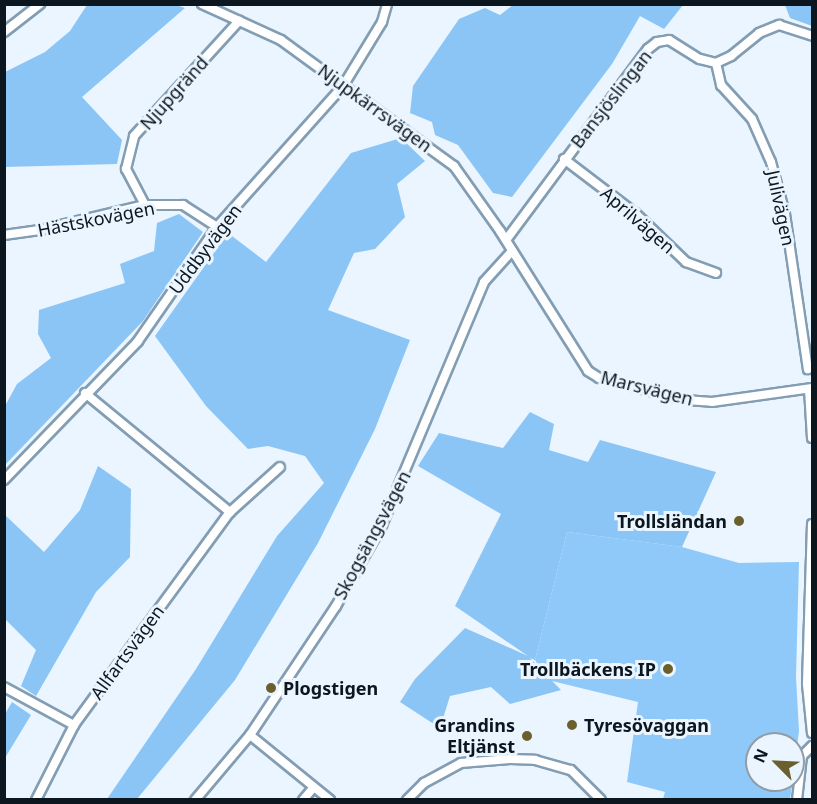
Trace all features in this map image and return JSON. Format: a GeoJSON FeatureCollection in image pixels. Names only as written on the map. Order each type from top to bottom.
{"type":"FeatureCollection","features":[{"type":"Feature","properties":{"kind":"street"},"geometry":{"type":"LineString","coordinates":[[4,32],[40,4]]}},
{"type":"Feature","properties":{"kind":"street","name":"Njupkärrsvägen"},"geometry":{"type":"LineString","coordinates":[[202,4],[281,40],[454,166],[512,251]]}},
{"type":"Feature","properties":{"kind":"street","name":"Uddbyvägen"},"geometry":{"type":"LineString","coordinates":[[4,480],[85,393],[138,341],[217,227],[343,86],[382,22],[387,4]]}},
{"type":"Feature","properties":{"kind":"street","name":"Njupgränd"},"geometry":{"type":"LineString","coordinates":[[145,205],[126,169],[134,136],[239,21]]}},
{"type":"Feature","properties":{"kind":"street"},"geometry":{"type":"LineString","coordinates":[[716,63],[731,56],[759,33],[779,25],[813,36]]}},
{"type":"Feature","properties":{"kind":"street","name":"Bansjöslingan"},"geometry":{"type":"LineString","coordinates":[[506,240],[648,49],[657,42],[669,40],[700,59],[716,63]]}},
{"type":"Feature","properties":{"kind":"street","name":"Julivägen"},"geometry":{"type":"LineString","coordinates":[[716,63],[721,85],[752,119],[771,162],[785,214],[808,369]]}},
{"type":"Feature","properties":{"kind":"street","name":"Aprilvägen"},"geometry":{"type":"LineString","coordinates":[[564,159],[635,213],[686,262],[716,273]]}},
{"type":"Feature","properties":{"kind":"street","name":"Hästskovägen"},"geometry":{"type":"LineString","coordinates":[[5,237],[145,205],[183,205],[217,227]]}},
{"type":"Feature","properties":{"kind":"street","name":"Marsvägen"},"geometry":{"type":"LineString","coordinates":[[512,251],[576,358],[599,378],[685,400],[712,402],[811,389]]}},
{"type":"Feature","properties":{"kind":"street","name":"Skogsängsvägen"},"geometry":{"type":"LineString","coordinates":[[195,800],[250,735],[289,681],[382,525],[484,282],[512,251]]}},
{"type":"Feature","properties":{"kind":"street"},"geometry":{"type":"LineString","coordinates":[[811,389],[813,438]]}},
{"type":"Feature","properties":{"kind":"street"},"geometry":{"type":"LineString","coordinates":[[85,393],[230,512]]}},
{"type":"Feature","properties":{"kind":"street","name":"Allfartsvägen"},"geometry":{"type":"LineString","coordinates":[[36,800],[74,725],[230,512],[280,467]]}},
{"type":"Feature","properties":{"kind":"street"},"geometry":{"type":"LineString","coordinates":[[813,524],[807,684],[813,732]]}},
{"type":"Feature","properties":{"kind":"street"},"geometry":{"type":"LineString","coordinates":[[4,687],[74,725]]}},
{"type":"Feature","properties":{"kind":"street"},"geometry":{"type":"LineString","coordinates":[[250,735],[330,800]]}},
{"type":"Feature","properties":{"kind":"street"},"geometry":{"type":"LineString","coordinates":[[797,800],[802,756],[813,746]]}},
{"type":"Feature","properties":{"kind":"street"},"geometry":{"type":"LineString","coordinates":[[407,800],[424,783],[461,763],[510,759],[535,760],[571,770],[601,800]]}},
{"type":"Feature","properties":{"kind":"street"},"geometry":{"type":"LineString","coordinates":[[303,800],[313,788]]}},
{"type":"Feature","properties":{"kind":"shaded area"},"geometry":{"type":"Polygon","coordinates":[[[87,5],[176,5],[185,8],[82,97],[122,140],[117,164],[5,167],[5,72],[45,52],[70,31],[87,5]]]}},
{"type":"Feature","properties":{"kind":"shaded area"},"geometry":{"type":"Polygon","coordinates":[[[513,5],[683,5],[664,29],[640,16],[612,64],[512,197],[493,193],[458,145],[435,135],[432,122],[410,113],[413,86],[459,19],[485,8],[500,15],[513,5]]]}},
{"type":"Feature","properties":{"kind":"shaded area"},"geometry":{"type":"Polygon","coordinates":[[[785,5],[812,5],[812,26],[790,18],[785,5]]]}},
{"type":"Feature","properties":{"kind":"shaded area"},"geometry":{"type":"Polygon","coordinates":[[[401,138],[425,161],[397,184],[405,217],[375,249],[354,253],[328,310],[410,340],[375,429],[318,543],[235,680],[137,799],[107,799],[196,669],[277,536],[324,483],[305,456],[268,446],[248,449],[206,406],[155,336],[228,233],[266,262],[351,153],[401,138]]]}},
{"type":"Feature","properties":{"kind":"shaded area"},"geometry":{"type":"Polygon","coordinates":[[[179,214],[203,232],[143,321],[5,465],[5,406],[17,384],[51,358],[38,334],[39,310],[125,283],[120,264],[154,251],[157,223],[179,214]]]}},
{"type":"Feature","properties":{"kind":"shaded area"},"geometry":{"type":"Polygon","coordinates":[[[530,412],[554,424],[549,450],[588,462],[600,440],[716,472],[682,547],[567,532],[535,660],[530,658],[561,690],[510,704],[491,687],[450,696],[440,728],[400,702],[415,679],[465,628],[528,656],[455,606],[501,514],[418,466],[439,433],[503,448],[530,412]]]}},
{"type":"Feature","properties":{"kind":"shaded area"},"geometry":{"type":"Polygon","coordinates":[[[98,466],[131,489],[130,557],[96,592],[36,696],[21,686],[36,650],[5,619],[5,515],[44,552],[80,510],[98,466]]]}},
{"type":"Feature","properties":{"kind":"shaded area","name":"Trollbäckens IP"},"geometry":{"type":"Polygon","coordinates":[[[567,532],[682,547],[739,563],[799,562],[796,677],[799,732],[745,732],[745,792],[791,792],[790,799],[663,799],[665,792],[627,782],[638,702],[548,680],[535,660],[567,532]]]}},
{"type":"Feature","properties":{"kind":"shaded area"},"geometry":{"type":"Polygon","coordinates":[[[12,702],[31,715],[5,758],[5,714],[12,702]]]}},
{"type":"Feature","properties":{"kind":"place","name":"Trollsländan"},"geometry":{"type":"Point","coordinates":[739,521]}},
{"type":"Feature","properties":{"kind":"place","name":"Trollbäckens IP"},"geometry":{"type":"Point","coordinates":[668,669]}},
{"type":"Feature","properties":{"kind":"place","name":"Plogstigen"},"geometry":{"type":"Point","coordinates":[271,688]}},
{"type":"Feature","properties":{"kind":"place","name":"Tyresövaggan"},"geometry":{"type":"Point","coordinates":[572,725]}},
{"type":"Feature","properties":{"kind":"place","name":"Grandins Eltjänst"},"geometry":{"type":"Point","coordinates":[527,736]}}]}
